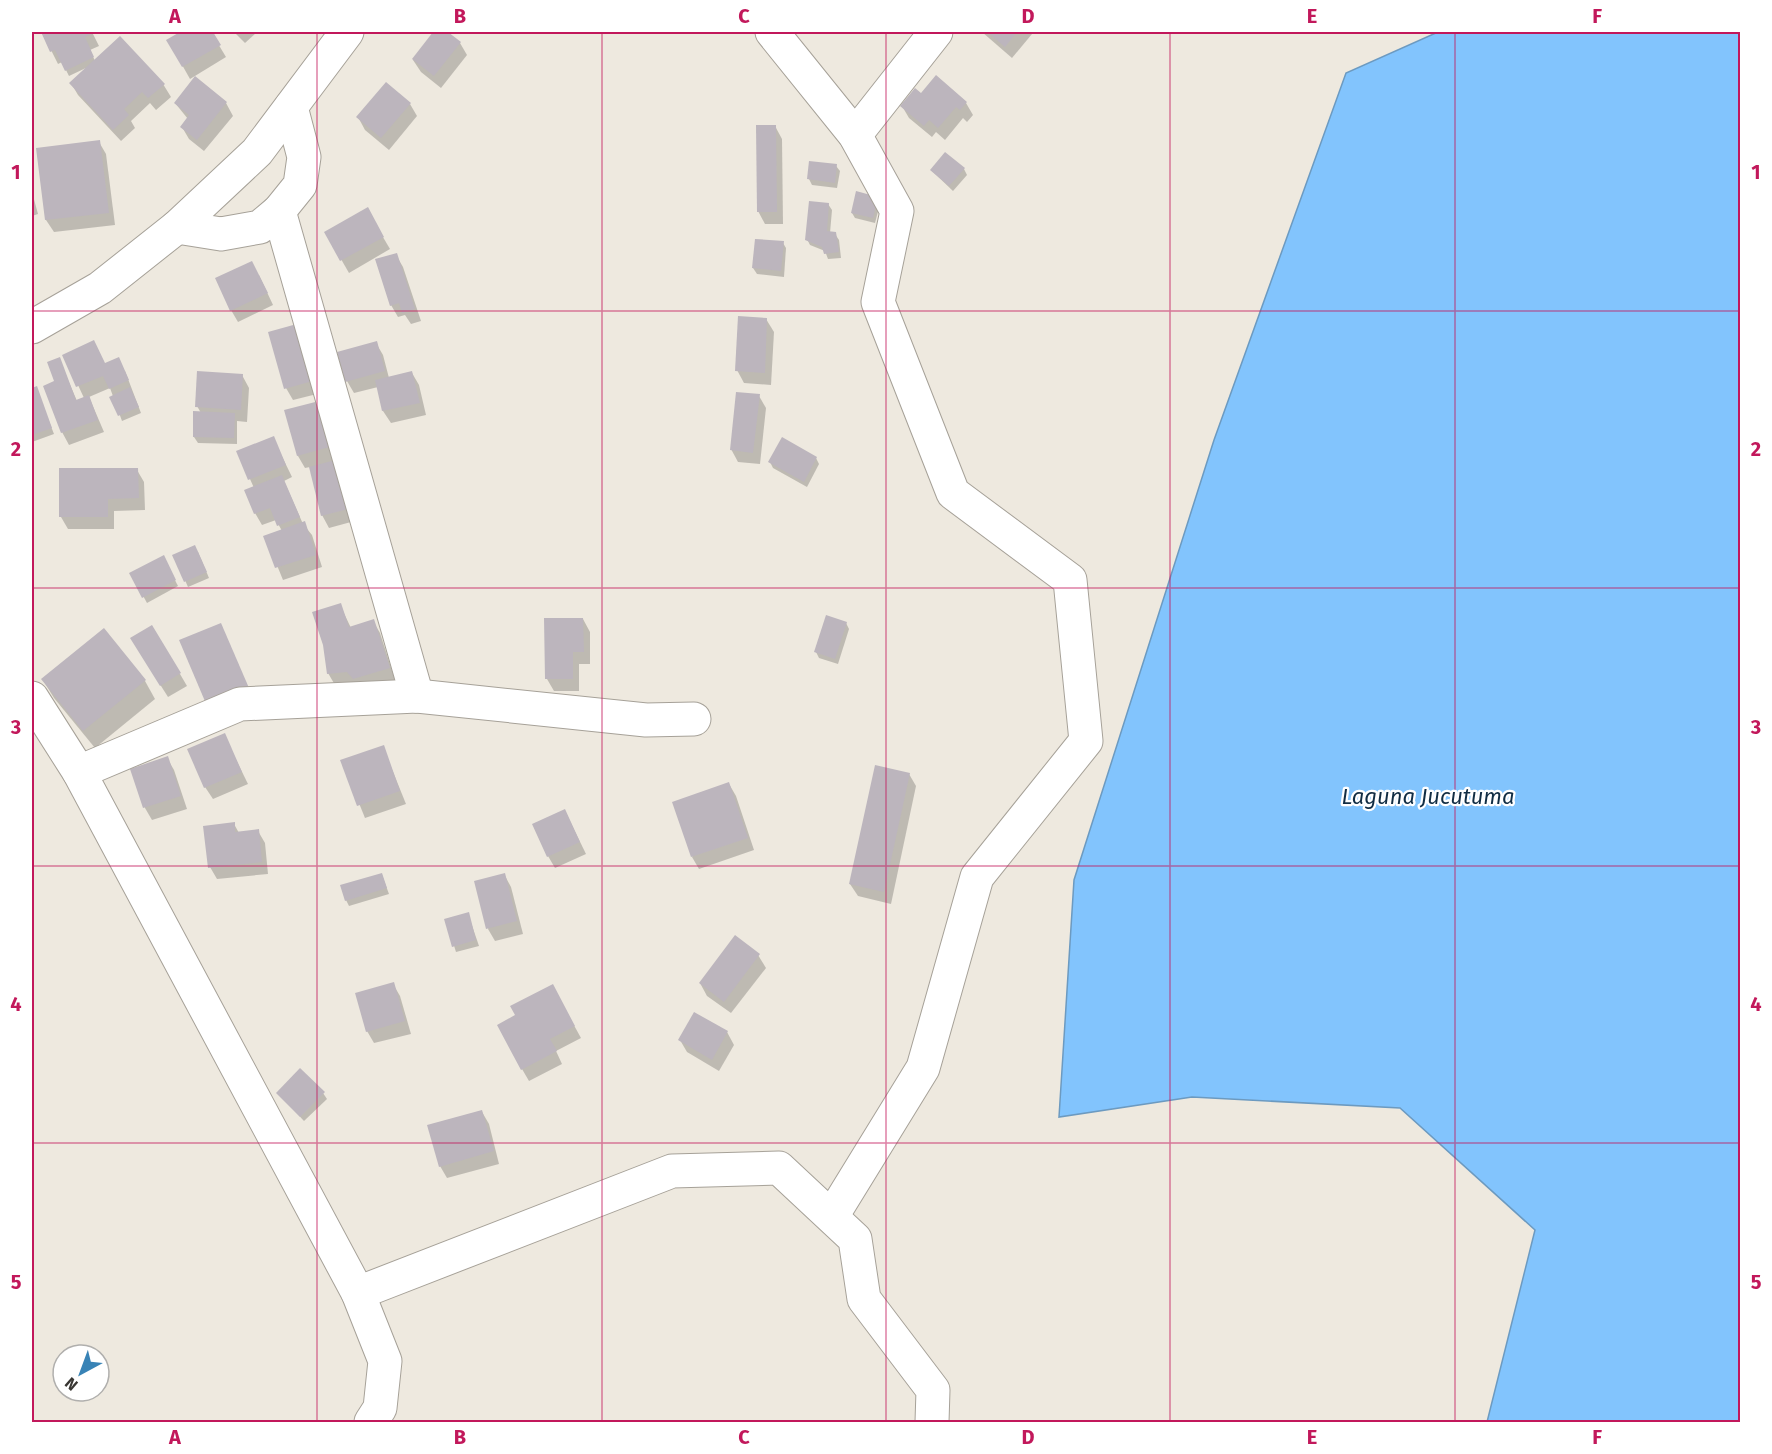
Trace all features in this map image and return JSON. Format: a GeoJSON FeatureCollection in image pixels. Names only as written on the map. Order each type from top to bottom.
{"type":"FeatureCollection","features":[{"type":"Feature","properties":{"kind":"street"},"geometry":{"type":"LineString","coordinates":[[32,327],[100,288],[177,227],[257,152],[347,32]]}},
{"type":"Feature","properties":{"kind":"street"},"geometry":{"type":"LineString","coordinates":[[772,32],[855,135],[897,211],[878,302],[954,493],[1070,580],[1086,741],[977,877],[923,1068],[832,1216]]}},
{"type":"Feature","properties":{"kind":"street"},"geometry":{"type":"LineString","coordinates":[[855,135],[936,32]]}},
{"type":"Feature","properties":{"kind":"street"},"geometry":{"type":"LineString","coordinates":[[177,227],[221,234],[260,227],[279,211],[300,185],[304,157],[291,107]]}},
{"type":"Feature","properties":{"kind":"street"},"geometry":{"type":"LineString","coordinates":[[279,211],[417,696]]}},
{"type":"Feature","properties":{"kind":"street"},"geometry":{"type":"LineString","coordinates":[[79,772],[240,704],[417,696],[646,720],[694,719]]}},
{"type":"Feature","properties":{"kind":"street"},"geometry":{"type":"LineString","coordinates":[[32,698],[79,772],[358,1293],[385,1361],[380,1408],[371,1422]]}},
{"type":"Feature","properties":{"kind":"street"},"geometry":{"type":"LineString","coordinates":[[358,1293],[672,1171],[780,1168],[855,1239],[864,1299],[933,1390],[932,1422]]}},
{"type":"Feature","properties":{"kind":"water","name":"Laguna Jucutuma"},"geometry":{"type":"Polygon","coordinates":[[[1438,32],[1740,32],[1740,1422],[1487,1422],[1535,1230],[1400,1108],[1192,1097],[1059,1117],[1074,880],[1214,440],[1346,73],[1438,32]]]}},
{"type":"Feature","properties":{"kind":"building"},"geometry":{"type":"Polygon","coordinates":[[[41,32],[96,32],[85,37],[94,57],[65,71],[55,50],[50,52],[41,32]]]}},
{"type":"Feature","properties":{"kind":"building"},"geometry":{"type":"Polygon","coordinates":[[[180,32],[213,32],[221,45],[182,67],[166,40],[180,32]]]}},
{"type":"Feature","properties":{"kind":"building"},"geometry":{"type":"Polygon","coordinates":[[[433,32],[448,32],[461,42],[434,76],[412,59],[433,32]]]}},
{"type":"Feature","properties":{"kind":"building"},"geometry":{"type":"Polygon","coordinates":[[[987,32],[1017,32],[1005,47],[987,32]]]}},
{"type":"Feature","properties":{"kind":"building"},"geometry":{"type":"Polygon","coordinates":[[[120,36],[165,84],[148,98],[142,92],[124,109],[129,115],[113,130],[69,83],[120,36]]]}},
{"type":"Feature","properties":{"kind":"building"},"geometry":{"type":"Polygon","coordinates":[[[936,75],[967,102],[960,110],[956,107],[938,128],[929,120],[924,126],[900,106],[915,88],[921,93],[936,75]]]}},
{"type":"Feature","properties":{"kind":"building"},"geometry":{"type":"Polygon","coordinates":[[[195,76],[227,102],[197,140],[180,127],[189,115],[174,103],[195,76]]]}},
{"type":"Feature","properties":{"kind":"building"},"geometry":{"type":"Polygon","coordinates":[[[386,82],[411,103],[381,138],[356,117],[386,82]]]}},
{"type":"Feature","properties":{"kind":"building"},"geometry":{"type":"Polygon","coordinates":[[[756,125],[776,125],[777,212],[757,212],[756,125]]]}},
{"type":"Feature","properties":{"kind":"building"},"geometry":{"type":"Polygon","coordinates":[[[100,140],[109,213],[45,220],[36,148],[100,140]]]}},
{"type":"Feature","properties":{"kind":"building"},"geometry":{"type":"Polygon","coordinates":[[[945,152],[965,168],[949,186],[930,170],[945,152]]]}},
{"type":"Feature","properties":{"kind":"building"},"geometry":{"type":"Polygon","coordinates":[[[809,161],[837,164],[835,183],[807,179],[809,161]]]}},
{"type":"Feature","properties":{"kind":"building"},"geometry":{"type":"Polygon","coordinates":[[[856,191],[878,197],[873,218],[851,213],[856,191]]]}},
{"type":"Feature","properties":{"kind":"building"},"geometry":{"type":"Polygon","coordinates":[[[809,201],[829,203],[827,231],[836,232],[839,252],[824,254],[822,247],[805,240],[809,201]]]}},
{"type":"Feature","properties":{"kind":"building"},"geometry":{"type":"Polygon","coordinates":[[[368,207],[384,237],[340,261],[324,232],[368,207]]]}},
{"type":"Feature","properties":{"kind":"building"},"geometry":{"type":"Polygon","coordinates":[[[755,239],[784,241],[781,271],[752,268],[755,239]]]}},
{"type":"Feature","properties":{"kind":"building"},"geometry":{"type":"Polygon","coordinates":[[[397,253],[415,309],[402,313],[399,303],[390,306],[375,259],[397,253]]]}},
{"type":"Feature","properties":{"kind":"building"},"geometry":{"type":"Polygon","coordinates":[[[252,261],[268,293],[230,311],[215,278],[252,261]]]}},
{"type":"Feature","properties":{"kind":"building"},"geometry":{"type":"Polygon","coordinates":[[[738,316],[767,318],[765,373],[735,371],[738,316]]]}},
{"type":"Feature","properties":{"kind":"building"},"geometry":{"type":"Polygon","coordinates":[[[304,322],[320,379],[284,389],[268,332],[304,322]]]}},
{"type":"Feature","properties":{"kind":"building"},"geometry":{"type":"Polygon","coordinates":[[[94,340],[105,363],[119,357],[129,380],[109,389],[103,376],[76,387],[62,355],[94,340]]]}},
{"type":"Feature","properties":{"kind":"building"},"geometry":{"type":"Polygon","coordinates":[[[377,341],[385,371],[345,382],[337,352],[377,341]]]}},
{"type":"Feature","properties":{"kind":"building"},"geometry":{"type":"Polygon","coordinates":[[[60,357],[76,400],[89,395],[98,420],[61,433],[43,386],[54,381],[47,362],[60,357]]]}},
{"type":"Feature","properties":{"kind":"building"},"geometry":{"type":"Polygon","coordinates":[[[197,371],[243,374],[241,410],[195,407],[197,371]]]}},
{"type":"Feature","properties":{"kind":"building"},"geometry":{"type":"Polygon","coordinates":[[[412,371],[420,403],[382,411],[375,380],[412,371]]]}},
{"type":"Feature","properties":{"kind":"building"},"geometry":{"type":"Polygon","coordinates":[[[37,386],[52,428],[32,435],[32,388],[37,386]]]}},
{"type":"Feature","properties":{"kind":"building"},"geometry":{"type":"Polygon","coordinates":[[[130,387],[139,407],[118,416],[109,397],[130,387]]]}},
{"type":"Feature","properties":{"kind":"building"},"geometry":{"type":"Polygon","coordinates":[[[736,392],[760,394],[753,453],[730,450],[736,392]]]}},
{"type":"Feature","properties":{"kind":"building"},"geometry":{"type":"Polygon","coordinates":[[[327,399],[340,444],[297,456],[284,410],[327,399]]]}},
{"type":"Feature","properties":{"kind":"building"},"geometry":{"type":"Polygon","coordinates":[[[193,411],[235,413],[234,438],[193,437],[193,411]]]}},
{"type":"Feature","properties":{"kind":"building"},"geometry":{"type":"Polygon","coordinates":[[[274,436],[286,465],[248,480],[236,451],[274,436]]]}},
{"type":"Feature","properties":{"kind":"building"},"geometry":{"type":"Polygon","coordinates":[[[782,437],[817,457],[804,482],[768,462],[782,437]]]}},
{"type":"Feature","properties":{"kind":"building"},"geometry":{"type":"Polygon","coordinates":[[[343,458],[356,507],[321,516],[309,467],[343,458]]]}},
{"type":"Feature","properties":{"kind":"building"},"geometry":{"type":"Polygon","coordinates":[[[59,468],[138,468],[139,498],[108,499],[108,517],[59,517],[59,468]]]}},
{"type":"Feature","properties":{"kind":"building"},"geometry":{"type":"Polygon","coordinates":[[[282,475],[300,517],[277,526],[270,508],[254,514],[244,490],[282,475]]]}},
{"type":"Feature","properties":{"kind":"building"},"geometry":{"type":"Polygon","coordinates":[[[305,521],[316,555],[275,568],[263,536],[305,521]]]}},
{"type":"Feature","properties":{"kind":"building"},"geometry":{"type":"Polygon","coordinates":[[[195,545],[207,572],[184,582],[172,555],[195,545]]]}},
{"type":"Feature","properties":{"kind":"building"},"geometry":{"type":"Polygon","coordinates":[[[164,555],[176,580],[142,598],[129,573],[164,555]]]}},
{"type":"Feature","properties":{"kind":"building"},"geometry":{"type":"Polygon","coordinates":[[[341,603],[349,627],[374,619],[390,668],[353,679],[347,672],[327,674],[323,645],[312,612],[341,603]]]}},
{"type":"Feature","properties":{"kind":"building"},"geometry":{"type":"Polygon","coordinates":[[[826,615],[847,622],[835,659],[814,652],[826,615]]]}},
{"type":"Feature","properties":{"kind":"building"},"geometry":{"type":"Polygon","coordinates":[[[544,618],[583,618],[584,652],[573,652],[573,679],[545,679],[544,618]]]}},
{"type":"Feature","properties":{"kind":"building"},"geometry":{"type":"Polygon","coordinates":[[[221,623],[249,688],[207,706],[179,640],[221,623]]]}},
{"type":"Feature","properties":{"kind":"building"},"geometry":{"type":"Polygon","coordinates":[[[152,625],[181,673],[160,686],[130,638],[152,625]]]}},
{"type":"Feature","properties":{"kind":"building"},"geometry":{"type":"Polygon","coordinates":[[[104,628],[146,680],[83,731],[41,679],[104,628]]]}},
{"type":"Feature","properties":{"kind":"building"},"geometry":{"type":"Polygon","coordinates":[[[225,733],[242,772],[204,788],[187,749],[225,733]]]}},
{"type":"Feature","properties":{"kind":"building"},"geometry":{"type":"Polygon","coordinates":[[[384,745],[400,791],[357,806],[340,760],[384,745]]]}},
{"type":"Feature","properties":{"kind":"building"},"geometry":{"type":"Polygon","coordinates":[[[168,756],[181,796],[143,808],[130,769],[168,756]]]}},
{"type":"Feature","properties":{"kind":"building"},"geometry":{"type":"Polygon","coordinates":[[[875,765],[910,773],[884,892],[849,884],[875,765]]]}},
{"type":"Feature","properties":{"kind":"building"},"geometry":{"type":"Polygon","coordinates":[[[729,782],[748,838],[691,857],[672,802],[729,782]]]}},
{"type":"Feature","properties":{"kind":"building"},"geometry":{"type":"Polygon","coordinates":[[[565,809],[580,842],[547,857],[532,824],[565,809]]]}},
{"type":"Feature","properties":{"kind":"building"},"geometry":{"type":"Polygon","coordinates":[[[235,822],[235,832],[259,829],[262,862],[208,868],[203,826],[235,822]]]}},
{"type":"Feature","properties":{"kind":"building"},"geometry":{"type":"Polygon","coordinates":[[[382,873],[387,888],[345,901],[340,885],[382,873]]]}},
{"type":"Feature","properties":{"kind":"building"},"geometry":{"type":"Polygon","coordinates":[[[505,873],[517,921],[486,929],[474,881],[505,873]]]}},
{"type":"Feature","properties":{"kind":"building"},"geometry":{"type":"Polygon","coordinates":[[[469,912],[476,940],[452,947],[444,919],[469,912]]]}},
{"type":"Feature","properties":{"kind":"building"},"geometry":{"type":"Polygon","coordinates":[[[735,935],[760,954],[724,1002],[699,983],[735,935]]]}},
{"type":"Feature","properties":{"kind":"building"},"geometry":{"type":"Polygon","coordinates":[[[394,982],[405,1021],[366,1032],[355,993],[394,982]]]}},
{"type":"Feature","properties":{"kind":"building"},"geometry":{"type":"Polygon","coordinates":[[[553,984],[575,1026],[550,1039],[557,1051],[521,1070],[497,1025],[515,1015],[510,1006],[553,984]]]}},
{"type":"Feature","properties":{"kind":"building"},"geometry":{"type":"Polygon","coordinates":[[[694,1012],[728,1031],[712,1060],[678,1040],[694,1012]]]}},
{"type":"Feature","properties":{"kind":"building"},"geometry":{"type":"Polygon","coordinates":[[[300,1068],[325,1092],[300,1117],[276,1093],[300,1068]]]}},
{"type":"Feature","properties":{"kind":"building"},"geometry":{"type":"Polygon","coordinates":[[[482,1110],[494,1151],[439,1167],[427,1125],[482,1110]]]}}]}
